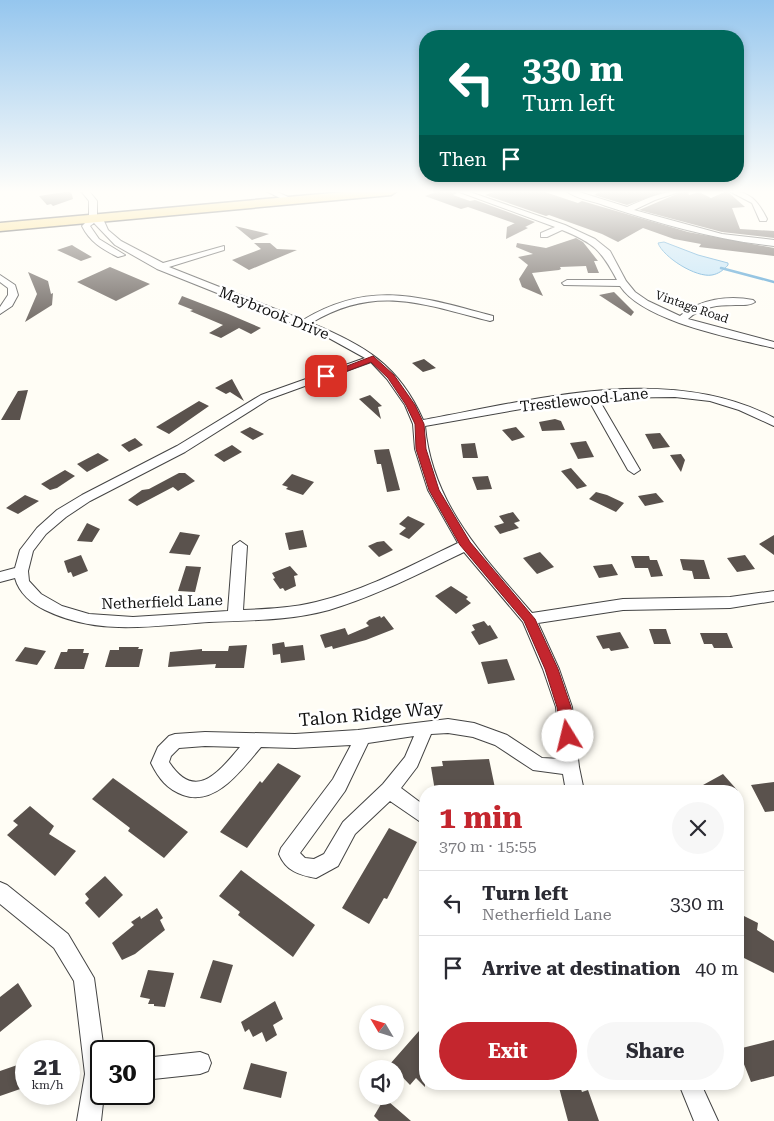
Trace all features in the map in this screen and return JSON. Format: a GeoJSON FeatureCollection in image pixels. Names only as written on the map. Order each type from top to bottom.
{"type":"FeatureCollection","features":[{"type":"Feature","properties":{"kind":"street","name":"Maybrook Drive"},"geometry":{"type":"LineString","coordinates":[[99,243],[148,267],[164,268]]}},
{"type":"Feature","properties":{"kind":"street","name":"Maybrook Drive"},"geometry":{"type":"LineString","coordinates":[[117,243],[152,258],[164,268],[331,335],[373,358],[391,377],[411,405],[419,424],[421,449],[434,490],[466,545],[529,619],[551,669],[564,707],[570,767],[574,785]]}},
{"type":"Feature","properties":{"kind":"street","name":"Vintage Road"},"geometry":{"type":"LineString","coordinates":[[595,243],[604,250],[616,266],[622,283],[642,302],[682,319],[774,346]]}},
{"type":"Feature","properties":{"kind":"street"},"geometry":{"type":"LineString","coordinates":[[164,268],[194,255],[221,248]]}},
{"type":"Feature","properties":{"kind":"street"},"geometry":{"type":"LineString","coordinates":[[0,278],[9,284],[13,293],[11,301],[0,311]]}},
{"type":"Feature","properties":{"kind":"street"},"geometry":{"type":"LineString","coordinates":[[567,283],[622,283]]}},
{"type":"Feature","properties":{"kind":"street"},"geometry":{"type":"LineString","coordinates":[[303,324],[331,306],[365,297],[396,297],[422,300],[490,318]]}},
{"type":"Feature","properties":{"kind":"street"},"geometry":{"type":"LineString","coordinates":[[682,319],[697,307],[714,303],[750,302]]}},
{"type":"Feature","properties":{"kind":"street"},"geometry":{"type":"LineString","coordinates":[[0,577],[20,572],[26,548],[42,529],[92,495],[121,478],[182,449],[228,419],[279,390],[373,358]]}},
{"type":"Feature","properties":{"kind":"street","name":"Trestlewood Lane"},"geometry":{"type":"LineString","coordinates":[[419,424],[592,397],[655,392],[686,394],[735,404],[774,423]]}},
{"type":"Feature","properties":{"kind":"street"},"geometry":{"type":"LineString","coordinates":[[592,397],[634,470]]}},
{"type":"Feature","properties":{"kind":"street","name":"Netherfield Lane"},"geometry":{"type":"LineString","coordinates":[[20,572],[28,591],[61,613],[92,620],[146,621],[284,614],[329,604],[414,571],[466,545]]}},
{"type":"Feature","properties":{"kind":"street"},"geometry":{"type":"LineString","coordinates":[[234,616],[240,546]]}},
{"type":"Feature","properties":{"kind":"street"},"geometry":{"type":"LineString","coordinates":[[529,619],[603,606],[654,603],[750,603],[774,596]]}},
{"type":"Feature","properties":{"kind":"street","name":"Talon Ridge Way"},"geometry":{"type":"LineString","coordinates":[[256,741],[213,786],[197,790],[177,785],[160,763],[164,752],[175,741],[205,739],[256,741],[358,737],[426,727],[448,726],[474,730],[500,740],[539,766],[570,767]]}},
{"type":"Feature","properties":{"kind":"street"},"geometry":{"type":"LineString","coordinates":[[358,737],[360,744],[340,784],[288,854],[300,866],[316,869],[331,860],[349,828],[389,790],[411,762],[426,727]]}},
{"type":"Feature","properties":{"kind":"street"},"geometry":{"type":"LineString","coordinates":[[389,790],[419,812]]}},
{"type":"Feature","properties":{"kind":"street"},"geometry":{"type":"LineString","coordinates":[[0,892],[61,941],[84,978],[93,1040]]}},
{"type":"Feature","properties":{"kind":"street"},"geometry":{"type":"LineString","coordinates":[[155,1068],[200,1063]]}},
{"type":"Feature","properties":{"kind":"street"},"geometry":{"type":"LineString","coordinates":[[693,1090],[706,1121]]}},
{"type":"Feature","properties":{"kind":"street"},"geometry":{"type":"LineString","coordinates":[[89,1121],[92,1105]]}},
{"type":"Feature","properties":{"kind":"water"},"geometry":{"type":"Polygon","coordinates":[[[658,243],[667,243],[698,255],[728,263],[728,265],[721,272],[705,275],[689,270],[673,260],[661,249],[658,243]]]}},
{"type":"Feature","properties":{"kind":"building"},"geometry":{"type":"Polygon","coordinates":[[[254,243],[270,243],[277,249],[297,250],[249,270],[232,260],[261,249],[254,243]]]}},
{"type":"Feature","properties":{"kind":"building"},"geometry":{"type":"Polygon","coordinates":[[[517,243],[546,248],[560,243],[584,243],[598,261],[594,261],[599,273],[588,273],[586,266],[560,267],[561,269],[559,270],[532,273],[543,296],[522,287],[519,279],[528,265],[518,257],[533,254],[516,247],[517,243]]]}},
{"type":"Feature","properties":{"kind":"building"},"geometry":{"type":"Polygon","coordinates":[[[697,243],[749,243],[774,248],[774,256],[699,247],[701,244],[697,243]]]}},
{"type":"Feature","properties":{"kind":"building"},"geometry":{"type":"Polygon","coordinates":[[[72,245],[92,257],[81,261],[57,250],[72,245]]]}},
{"type":"Feature","properties":{"kind":"building"},"geometry":{"type":"Polygon","coordinates":[[[110,267],[150,284],[116,301],[77,282],[110,267]]]}},
{"type":"Feature","properties":{"kind":"building"},"geometry":{"type":"Polygon","coordinates":[[[28,272],[48,281],[51,294],[53,293],[52,305],[25,322],[37,294],[28,272]]]}},
{"type":"Feature","properties":{"kind":"building"},"geometry":{"type":"Polygon","coordinates":[[[614,292],[634,312],[631,316],[599,295],[614,292]]]}},
{"type":"Feature","properties":{"kind":"building"},"geometry":{"type":"Polygon","coordinates":[[[182,296],[261,328],[251,334],[239,328],[221,338],[209,333],[223,325],[178,304],[182,296]]]}},
{"type":"Feature","properties":{"kind":"building"},"geometry":{"type":"Polygon","coordinates":[[[424,359],[436,368],[423,372],[412,363],[424,359]]]}},
{"type":"Feature","properties":{"kind":"building"},"geometry":{"type":"Polygon","coordinates":[[[232,379],[244,401],[230,392],[226,394],[215,388],[232,379]]]}},
{"type":"Feature","properties":{"kind":"building"},"geometry":{"type":"Polygon","coordinates":[[[28,390],[20,420],[1,420],[18,391],[28,390]]]}},
{"type":"Feature","properties":{"kind":"building"},"geometry":{"type":"Polygon","coordinates":[[[370,395],[382,406],[378,407],[381,419],[359,399],[370,395]]]}},
{"type":"Feature","properties":{"kind":"building"},"geometry":{"type":"Polygon","coordinates":[[[199,401],[209,406],[169,434],[156,427],[199,401]]]}},
{"type":"Feature","properties":{"kind":"building"},"geometry":{"type":"Polygon","coordinates":[[[555,419],[561,421],[565,430],[542,431],[539,422],[555,419]]]}},
{"type":"Feature","properties":{"kind":"building"},"geometry":{"type":"Polygon","coordinates":[[[250,427],[264,434],[253,440],[240,432],[250,427]]]}},
{"type":"Feature","properties":{"kind":"building"},"geometry":{"type":"Polygon","coordinates":[[[516,427],[525,437],[512,441],[502,430],[516,427]]]}},
{"type":"Feature","properties":{"kind":"building"},"geometry":{"type":"Polygon","coordinates":[[[660,433],[670,447],[653,449],[645,434],[660,433]]]}},
{"type":"Feature","properties":{"kind":"building"},"geometry":{"type":"Polygon","coordinates":[[[135,438],[143,445],[129,452],[121,445],[135,438]]]}},
{"type":"Feature","properties":{"kind":"building"},"geometry":{"type":"Polygon","coordinates":[[[586,441],[594,457],[578,459],[570,443],[586,441]]]}},
{"type":"Feature","properties":{"kind":"building"},"geometry":{"type":"Polygon","coordinates":[[[475,443],[478,458],[463,458],[461,444],[475,443]]]}},
{"type":"Feature","properties":{"kind":"building"},"geometry":{"type":"Polygon","coordinates":[[[232,445],[242,452],[224,462],[214,455],[232,445]]]}},
{"type":"Feature","properties":{"kind":"building"},"geometry":{"type":"Polygon","coordinates":[[[389,449],[400,490],[387,492],[381,464],[377,464],[374,450],[389,449]]]}},
{"type":"Feature","properties":{"kind":"building"},"geometry":{"type":"Polygon","coordinates":[[[98,453],[109,460],[87,472],[77,464],[98,453]]]}},
{"type":"Feature","properties":{"kind":"building"},"geometry":{"type":"Polygon","coordinates":[[[681,454],[685,460],[681,472],[670,455],[681,454]]]}},
{"type":"Feature","properties":{"kind":"building"},"geometry":{"type":"Polygon","coordinates":[[[571,468],[587,486],[577,489],[561,471],[571,468]]]}},
{"type":"Feature","properties":{"kind":"building"},"geometry":{"type":"Polygon","coordinates":[[[65,470],[75,476],[57,488],[50,490],[41,484],[65,470]]]}},
{"type":"Feature","properties":{"kind":"building"},"geometry":{"type":"Polygon","coordinates":[[[179,473],[185,473],[195,481],[178,491],[173,487],[137,506],[128,500],[142,490],[149,489],[179,473]]]}},
{"type":"Feature","properties":{"kind":"building"},"geometry":{"type":"Polygon","coordinates":[[[292,474],[314,482],[303,495],[286,489],[288,487],[282,485],[292,474]]]}},
{"type":"Feature","properties":{"kind":"building"},"geometry":{"type":"Polygon","coordinates":[[[488,476],[492,489],[477,490],[472,477],[488,476]]]}},
{"type":"Feature","properties":{"kind":"building"},"geometry":{"type":"Polygon","coordinates":[[[596,492],[624,503],[616,512],[589,499],[596,492]]]}},
{"type":"Feature","properties":{"kind":"building"},"geometry":{"type":"Polygon","coordinates":[[[656,493],[664,502],[645,506],[638,496],[656,493]]]}},
{"type":"Feature","properties":{"kind":"building"},"geometry":{"type":"Polygon","coordinates":[[[25,495],[39,501],[18,514],[6,508],[25,495]]]}},
{"type":"Feature","properties":{"kind":"building"},"geometry":{"type":"Polygon","coordinates":[[[513,512],[520,521],[514,523],[519,528],[500,534],[494,526],[504,523],[499,516],[513,512]]]}},
{"type":"Feature","properties":{"kind":"building"},"geometry":{"type":"Polygon","coordinates":[[[408,516],[425,524],[409,539],[399,534],[406,528],[399,524],[408,516]]]}},
{"type":"Feature","properties":{"kind":"building"},"geometry":{"type":"Polygon","coordinates":[[[87,523],[100,529],[92,542],[77,541],[87,523]]]}},
{"type":"Feature","properties":{"kind":"building"},"geometry":{"type":"Polygon","coordinates":[[[303,530],[307,547],[289,550],[285,533],[303,530]]]}},
{"type":"Feature","properties":{"kind":"building"},"geometry":{"type":"Polygon","coordinates":[[[180,532],[200,535],[190,555],[169,553],[180,532]]]}},
{"type":"Feature","properties":{"kind":"building"},"geometry":{"type":"Polygon","coordinates":[[[774,535],[774,555],[759,544],[774,535]]]}},
{"type":"Feature","properties":{"kind":"building"},"geometry":{"type":"Polygon","coordinates":[[[384,541],[393,550],[379,557],[368,546],[377,542],[384,541]]]}},
{"type":"Feature","properties":{"kind":"building"},"geometry":{"type":"Polygon","coordinates":[[[540,552],[554,567],[537,574],[523,558],[540,552]]]}},
{"type":"Feature","properties":{"kind":"building"},"geometry":{"type":"Polygon","coordinates":[[[81,555],[88,571],[73,577],[71,572],[68,573],[64,561],[81,555]]]}},
{"type":"Feature","properties":{"kind":"building"},"geometry":{"type":"Polygon","coordinates":[[[745,555],[755,569],[737,572],[727,558],[745,555]]]}},
{"type":"Feature","properties":{"kind":"building"},"geometry":{"type":"Polygon","coordinates":[[[631,556],[649,556],[650,560],[657,560],[663,576],[651,577],[648,568],[635,568],[631,556]]]}},
{"type":"Feature","properties":{"kind":"building"},"geometry":{"type":"Polygon","coordinates":[[[680,559],[704,560],[710,579],[694,579],[692,571],[683,570],[680,559]]]}},
{"type":"Feature","properties":{"kind":"building"},"geometry":{"type":"Polygon","coordinates":[[[612,564],[618,575],[599,578],[593,566],[612,564]]]}},
{"type":"Feature","properties":{"kind":"building"},"geometry":{"type":"Polygon","coordinates":[[[186,566],[201,567],[195,592],[178,591],[186,566]]]}},
{"type":"Feature","properties":{"kind":"building"},"geometry":{"type":"Polygon","coordinates":[[[290,566],[298,575],[294,576],[296,586],[285,591],[283,588],[280,589],[273,579],[275,578],[272,573],[290,566]]]}},
{"type":"Feature","properties":{"kind":"building"},"geometry":{"type":"Polygon","coordinates":[[[451,586],[468,597],[466,599],[471,603],[456,614],[435,596],[451,586]]]}},
{"type":"Feature","properties":{"kind":"building"},"geometry":{"type":"Polygon","coordinates":[[[380,616],[381,618],[384,616],[394,629],[366,640],[333,649],[332,646],[325,648],[320,635],[345,628],[348,635],[369,626],[366,623],[369,620],[380,616]]]}},
{"type":"Feature","properties":{"kind":"building"},"geometry":{"type":"Polygon","coordinates":[[[484,621],[488,626],[490,625],[498,638],[479,645],[471,632],[475,630],[472,625],[484,621]]]}},
{"type":"Feature","properties":{"kind":"building"},"geometry":{"type":"Polygon","coordinates":[[[649,629],[666,629],[671,644],[654,644],[649,629]]]}},
{"type":"Feature","properties":{"kind":"building"},"geometry":{"type":"Polygon","coordinates":[[[620,632],[629,648],[611,651],[609,648],[603,649],[596,636],[620,632]]]}},
{"type":"Feature","properties":{"kind":"building"},"geometry":{"type":"Polygon","coordinates":[[[700,633],[727,633],[733,648],[714,648],[712,644],[704,644],[700,633]]]}},
{"type":"Feature","properties":{"kind":"building"},"geometry":{"type":"Polygon","coordinates":[[[284,642],[285,647],[303,645],[305,660],[281,663],[280,654],[273,655],[272,644],[284,642]]]}},
{"type":"Feature","properties":{"kind":"building"},"geometry":{"type":"Polygon","coordinates":[[[247,645],[244,668],[215,668],[216,664],[168,667],[170,652],[202,649],[202,651],[228,651],[229,646],[247,645]]]}},
{"type":"Feature","properties":{"kind":"building"},"geometry":{"type":"Polygon","coordinates":[[[25,647],[46,651],[37,665],[15,661],[25,647]]]}},
{"type":"Feature","properties":{"kind":"building"},"geometry":{"type":"Polygon","coordinates":[[[119,647],[139,647],[138,649],[143,649],[139,667],[105,667],[110,650],[119,650],[119,647]]]}},
{"type":"Feature","properties":{"kind":"building"},"geometry":{"type":"Polygon","coordinates":[[[68,649],[84,649],[83,653],[89,653],[84,669],[54,669],[61,652],[67,652],[68,649]]]}},
{"type":"Feature","properties":{"kind":"building"},"geometry":{"type":"Polygon","coordinates":[[[507,659],[515,680],[488,684],[481,662],[507,659]]]}},
{"type":"Feature","properties":{"kind":"building"},"geometry":{"type":"Polygon","coordinates":[[[489,759],[494,785],[434,785],[431,767],[443,766],[442,761],[489,759]]]}},
{"type":"Feature","properties":{"kind":"building"},"geometry":{"type":"Polygon","coordinates":[[[278,763],[301,776],[247,848],[220,832],[260,781],[262,783],[278,763]]]}},
{"type":"Feature","properties":{"kind":"building"},"geometry":{"type":"Polygon","coordinates":[[[723,774],[733,785],[703,785],[723,774]]]}},
{"type":"Feature","properties":{"kind":"building"},"geometry":{"type":"Polygon","coordinates":[[[113,778],[188,832],[164,858],[128,831],[130,828],[92,799],[113,778]]]}},
{"type":"Feature","properties":{"kind":"building"},"geometry":{"type":"Polygon","coordinates":[[[774,782],[774,811],[765,812],[751,785],[774,782]]]}},
{"type":"Feature","properties":{"kind":"building"},"geometry":{"type":"Polygon","coordinates":[[[30,806],[54,826],[49,834],[76,851],[55,876],[7,835],[18,825],[13,821],[30,806]]]}},
{"type":"Feature","properties":{"kind":"building"},"geometry":{"type":"Polygon","coordinates":[[[389,828],[417,842],[387,899],[384,898],[369,924],[342,908],[389,828]]]}},
{"type":"Feature","properties":{"kind":"building"},"geometry":{"type":"Polygon","coordinates":[[[241,870],[315,925],[293,957],[238,915],[240,912],[219,896],[241,870]]]}},
{"type":"Feature","properties":{"kind":"building"},"geometry":{"type":"Polygon","coordinates":[[[105,876],[123,895],[99,918],[85,903],[89,899],[85,894],[105,876]]]}},
{"type":"Feature","properties":{"kind":"building"},"geometry":{"type":"Polygon","coordinates":[[[157,908],[163,918],[160,920],[165,930],[135,954],[122,960],[112,943],[134,925],[131,922],[140,916],[141,919],[157,908]]]}},
{"type":"Feature","properties":{"kind":"building"},"geometry":{"type":"Polygon","coordinates":[[[744,916],[758,923],[757,930],[774,941],[774,973],[744,958],[744,916]]]}},
{"type":"Feature","properties":{"kind":"building"},"geometry":{"type":"Polygon","coordinates":[[[213,960],[233,965],[221,1003],[200,998],[213,960]]]}},
{"type":"Feature","properties":{"kind":"building"},"geometry":{"type":"Polygon","coordinates":[[[148,970],[174,973],[165,1007],[148,1004],[150,999],[140,997],[148,970]]]}},
{"type":"Feature","properties":{"kind":"building"},"geometry":{"type":"Polygon","coordinates":[[[18,983],[32,1006],[0,1032],[0,997],[18,983]]]}},
{"type":"Feature","properties":{"kind":"building"},"geometry":{"type":"Polygon","coordinates":[[[275,1001],[283,1019],[273,1025],[277,1035],[266,1042],[262,1032],[253,1037],[249,1029],[245,1032],[241,1022],[275,1001]]]}},
{"type":"Feature","properties":{"kind":"building"},"geometry":{"type":"Polygon","coordinates":[[[419,1031],[419,1081],[416,1078],[410,1085],[404,1079],[404,1060],[394,1060],[419,1031]]]}},
{"type":"Feature","properties":{"kind":"building"},"geometry":{"type":"Polygon","coordinates":[[[774,1040],[774,1076],[751,1082],[744,1064],[744,1048],[774,1040]]]}},
{"type":"Feature","properties":{"kind":"building"},"geometry":{"type":"Polygon","coordinates":[[[251,1063],[287,1072],[281,1098],[243,1089],[251,1063]]]}},
{"type":"Feature","properties":{"kind":"building"},"geometry":{"type":"Polygon","coordinates":[[[15,1066],[15,1091],[0,1096],[0,1071],[15,1066]]]}},
{"type":"Feature","properties":{"kind":"building"},"geometry":{"type":"Polygon","coordinates":[[[560,1090],[581,1090],[582,1092],[588,1090],[599,1121],[568,1121],[560,1090]]]}},
{"type":"Feature","properties":{"kind":"building"},"geometry":{"type":"Polygon","coordinates":[[[380,1105],[392,1105],[411,1121],[379,1121],[374,1116],[380,1105]]]}},
{"type":"Feature","properties":{"kind":"waterway"},"geometry":{"type":"LineString","coordinates":[[721,268],[774,282]]}},
{"type":"Feature","properties":{"kind":"route"},"geometry":{"type":"LineString","coordinates":[[326,376],[373,358],[391,377],[411,405],[419,424],[421,449],[434,490],[466,545],[529,619],[551,669],[564,707],[568,736]]}}]}
